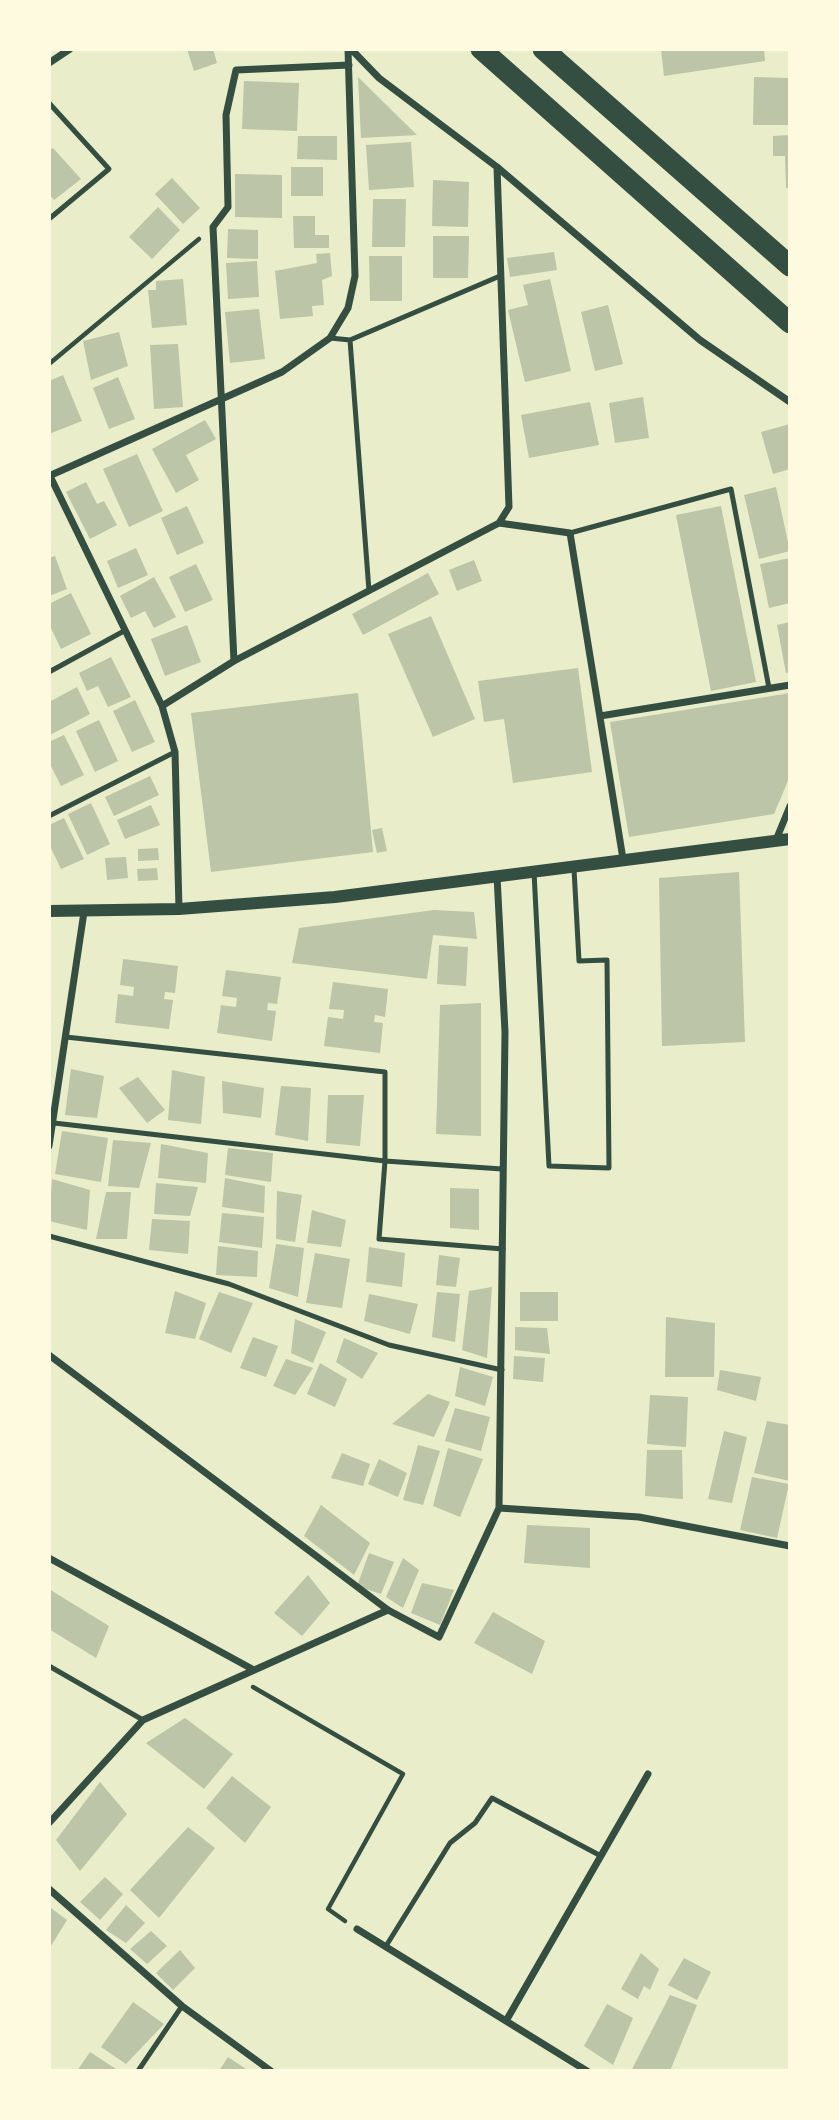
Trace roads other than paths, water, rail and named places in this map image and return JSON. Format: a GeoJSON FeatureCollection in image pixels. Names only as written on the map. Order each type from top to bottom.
{"type":"FeatureCollection","features":[{"type":"Feature","properties":{"kind":"highway"},"geometry":{"type":"LineString","coordinates":[[481,49],[790,323]]}},
{"type":"Feature","properties":{"kind":"highway"},"geometry":{"type":"LineString","coordinates":[[543,49],[790,266]]}},
{"type":"Feature","properties":{"kind":"street"},"geometry":{"type":"LineString","coordinates":[[49,63],[70,49]]}},
{"type":"Feature","properties":{"kind":"street"},"geometry":{"type":"LineString","coordinates":[[179,909],[176,752],[162,706],[50,476],[282,372],[330,338],[348,308],[355,276],[349,49]]}},
{"type":"Feature","properties":{"kind":"street"},"geometry":{"type":"LineString","coordinates":[[349,49],[379,78],[497,167],[700,340],[790,402]]}},
{"type":"Feature","properties":{"kind":"street"},"geometry":{"type":"LineString","coordinates":[[234,661],[213,227],[229,206],[226,115],[236,70],[349,65]]}},
{"type":"Feature","properties":{"kind":"street"},"geometry":{"type":"LineString","coordinates":[[162,706],[234,661],[499,523],[509,507],[497,167]]}},
{"type":"Feature","properties":{"kind":"street"},"geometry":{"type":"LineString","coordinates":[[499,523],[570,533],[623,859]]}},
{"type":"Feature","properties":{"kind":"street"},"geometry":{"type":"LineString","coordinates":[[600,716],[790,685]]}},
{"type":"Feature","properties":{"kind":"street"},"geometry":{"type":"LineString","coordinates":[[776,840],[790,806]]}},
{"type":"Feature","properties":{"kind":"street"},"geometry":{"type":"LineString","coordinates":[[49,911],[179,909],[335,897],[790,838]]}},
{"type":"Feature","properties":{"kind":"street"},"geometry":{"type":"LineString","coordinates":[[49,1355],[388,1610],[439,1637],[499,1508],[503,1370],[502,1169],[505,1032],[497,876]]}},
{"type":"Feature","properties":{"kind":"street"},"geometry":{"type":"LineString","coordinates":[[49,1146],[84,912]]}},
{"type":"Feature","properties":{"kind":"street"},"geometry":{"type":"LineString","coordinates":[[499,1508],[639,1517],[790,1546]]}},
{"type":"Feature","properties":{"kind":"street"},"geometry":{"type":"LineString","coordinates":[[49,1558],[254,1670]]}},
{"type":"Feature","properties":{"kind":"street"},"geometry":{"type":"LineString","coordinates":[[49,1824],[143,1720],[388,1610]]}},
{"type":"Feature","properties":{"kind":"street"},"geometry":{"type":"LineString","coordinates":[[506,2021],[648,1774]]}},
{"type":"Feature","properties":{"kind":"street"},"geometry":{"type":"LineString","coordinates":[[49,1889],[182,2006],[271,2071]]}},
{"type":"Feature","properties":{"kind":"street"},"geometry":{"type":"LineString","coordinates":[[357,1929],[587,2071]]}},
{"type":"Feature","properties":{"kind":"lane"},"geometry":{"type":"LineString","coordinates":[[49,103],[108,169],[49,219]]}},
{"type":"Feature","properties":{"kind":"lane"},"geometry":{"type":"LineString","coordinates":[[330,338],[350,340],[500,276]]}},
{"type":"Feature","properties":{"kind":"lane"},"geometry":{"type":"LineString","coordinates":[[350,340],[369,592]]}},
{"type":"Feature","properties":{"kind":"lane"},"geometry":{"type":"LineString","coordinates":[[570,533],[731,489],[769,688]]}},
{"type":"Feature","properties":{"kind":"lane"},"geometry":{"type":"LineString","coordinates":[[49,672],[124,631]]}},
{"type":"Feature","properties":{"kind":"lane"},"geometry":{"type":"LineString","coordinates":[[49,816],[176,752]]}},
{"type":"Feature","properties":{"kind":"lane"},"geometry":{"type":"LineString","coordinates":[[534,871],[549,1166],[609,1168],[607,960],[579,961],[573,866]]}},
{"type":"Feature","properties":{"kind":"lane"},"geometry":{"type":"LineString","coordinates":[[66,1037],[385,1072],[385,1161],[379,1239],[503,1249]]}},
{"type":"Feature","properties":{"kind":"lane"},"geometry":{"type":"LineString","coordinates":[[54,1123],[385,1161],[502,1169]]}},
{"type":"Feature","properties":{"kind":"lane"},"geometry":{"type":"LineString","coordinates":[[49,1236],[229,1284],[390,1345],[503,1370]]}},
{"type":"Feature","properties":{"kind":"lane"},"geometry":{"type":"LineString","coordinates":[[49,1666],[143,1720]]}},
{"type":"Feature","properties":{"kind":"lane"},"geometry":{"type":"LineString","coordinates":[[386,1946],[450,1843],[475,1823],[492,1798],[601,1856]]}},
{"type":"Feature","properties":{"kind":"lane"},"geometry":{"type":"LineString","coordinates":[[138,2071],[182,2006]]}}]}
